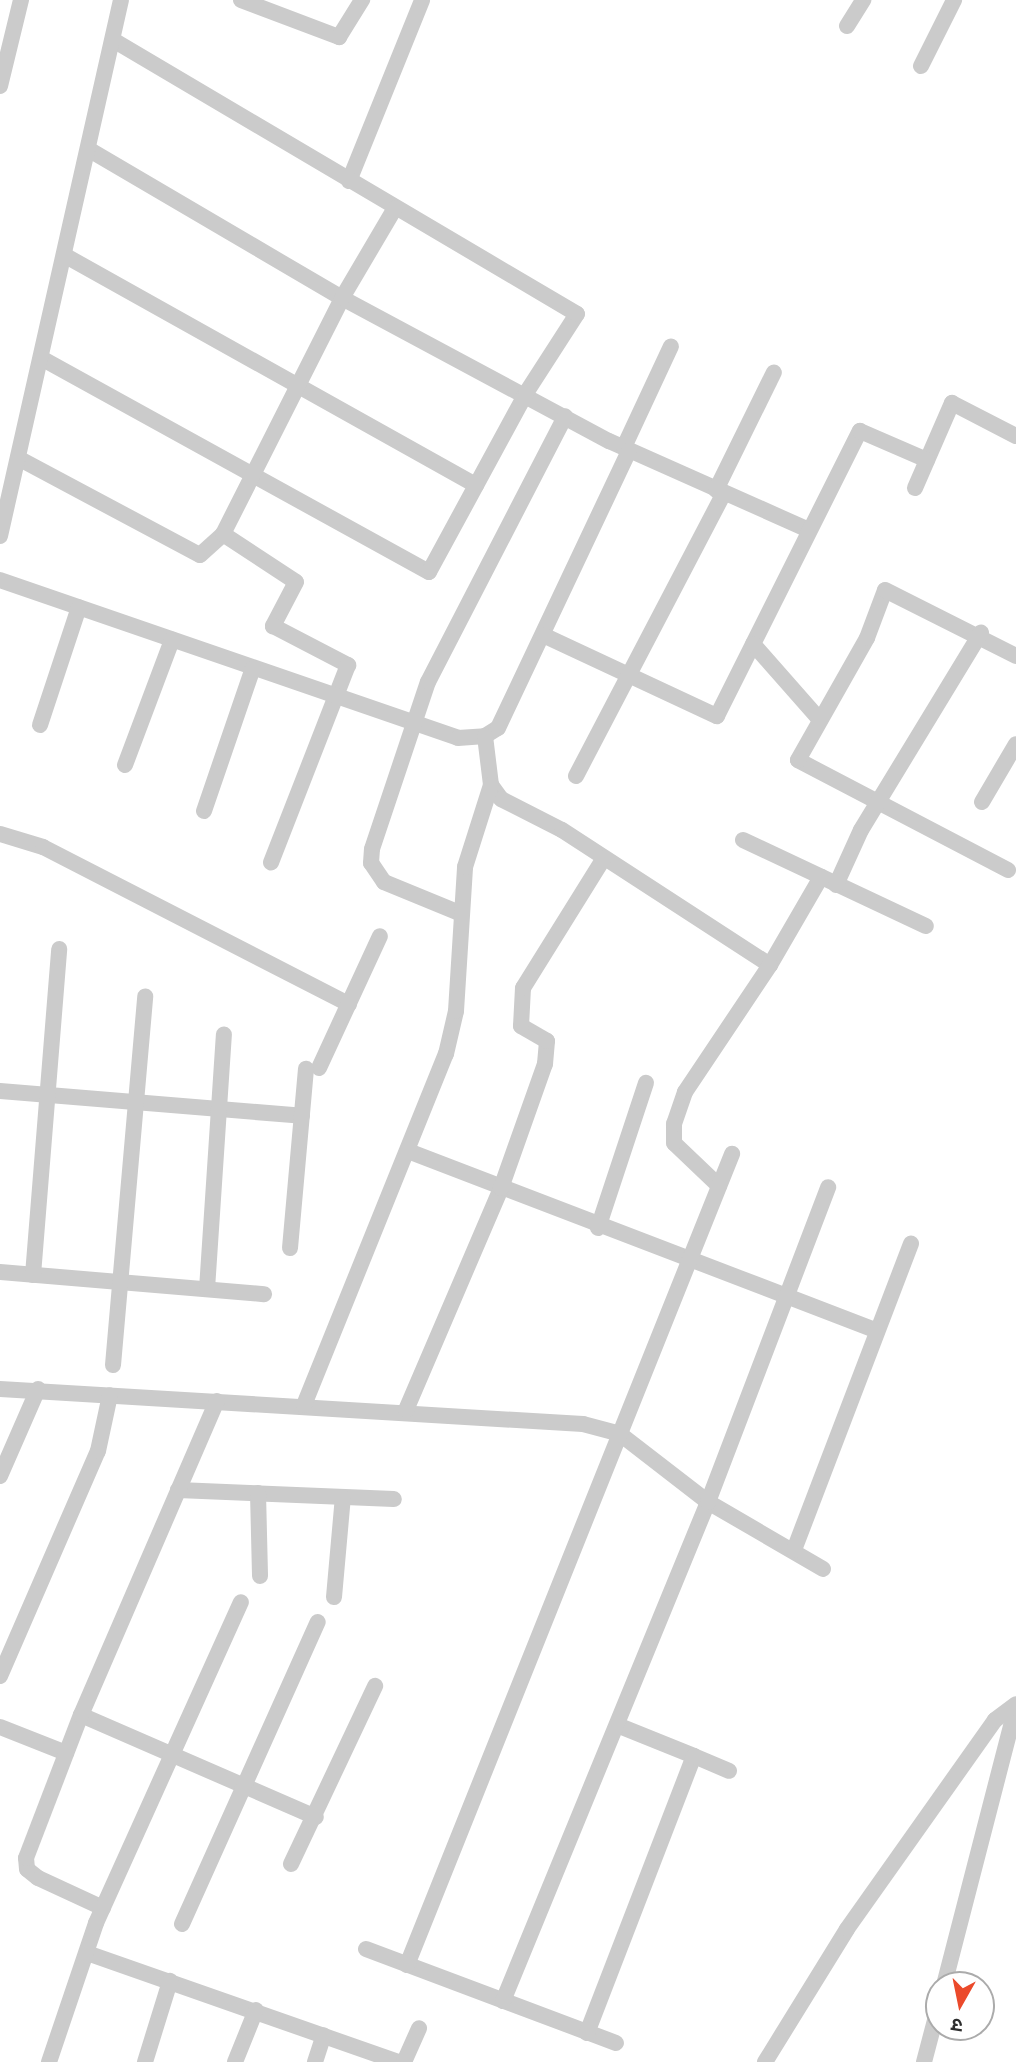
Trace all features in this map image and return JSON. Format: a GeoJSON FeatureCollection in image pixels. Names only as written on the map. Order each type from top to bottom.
{"type":"FeatureCollection","features":[{"type":"Feature","properties":{"kind":"street"},"geometry":{"type":"LineString","coordinates":[[0,86],[5,46],[21,0]]}},
{"type":"Feature","properties":{"kind":"street"},"geometry":{"type":"LineString","coordinates":[[1,530],[121,0]]}},
{"type":"Feature","properties":{"kind":"street"},"geometry":{"type":"LineString","coordinates":[[242,0],[275,6],[339,37],[362,0]]}},
{"type":"Feature","properties":{"kind":"street"},"geometry":{"type":"LineString","coordinates":[[349,181],[422,0]]}},
{"type":"Feature","properties":{"kind":"street"},"geometry":{"type":"LineString","coordinates":[[847,26],[863,0]]}},
{"type":"Feature","properties":{"kind":"street"},"geometry":{"type":"LineString","coordinates":[[921,66],[954,0]]}},
{"type":"Feature","properties":{"kind":"street"},"geometry":{"type":"LineString","coordinates":[[41,358],[429,572],[526,393],[577,314],[113,40]]}},
{"type":"Feature","properties":{"kind":"street"},"geometry":{"type":"LineString","coordinates":[[88,149],[342,298],[526,393],[626,449],[809,530]]}},
{"type":"Feature","properties":{"kind":"street"},"geometry":{"type":"LineString","coordinates":[[18,458],[200,555],[223,534],[342,298],[396,208]]}},
{"type":"Feature","properties":{"kind":"street"},"geometry":{"type":"LineString","coordinates":[[64,255],[476,485]]}},
{"type":"Feature","properties":{"kind":"street"},"geometry":{"type":"LineString","coordinates":[[0,580],[457,738],[485,736],[498,728],[543,635],[671,346]]}},
{"type":"Feature","properties":{"kind":"street"},"geometry":{"type":"LineString","coordinates":[[576,776],[632,676],[774,372]]}},
{"type":"Feature","properties":{"kind":"street"},"geometry":{"type":"LineString","coordinates":[[915,488],[953,403],[1016,436]]}},
{"type":"Feature","properties":{"kind":"street"},"geometry":{"type":"LineString","coordinates":[[457,912],[384,882],[371,863],[443,648],[565,416]]}},
{"type":"Feature","properties":{"kind":"street"},"geometry":{"type":"LineString","coordinates":[[543,635],[718,716],[860,430],[927,460]]}},
{"type":"Feature","properties":{"kind":"street"},"geometry":{"type":"LineString","coordinates":[[223,534],[296,582],[273,626],[348,665],[271,862]]}},
{"type":"Feature","properties":{"kind":"street"},"geometry":{"type":"LineString","coordinates":[[1008,870],[880,807],[798,760],[867,638],[885,590],[981,633],[1016,655]]}},
{"type":"Feature","properties":{"kind":"street"},"geometry":{"type":"LineString","coordinates":[[40,725],[79,607]]}},
{"type":"Feature","properties":{"kind":"street"},"geometry":{"type":"LineString","coordinates":[[836,885],[981,633]]}},
{"type":"Feature","properties":{"kind":"street"},"geometry":{"type":"LineString","coordinates":[[125,765],[172,640]]}},
{"type":"Feature","properties":{"kind":"street"},"geometry":{"type":"LineString","coordinates":[[753,644],[820,720]]}},
{"type":"Feature","properties":{"kind":"street"},"geometry":{"type":"LineString","coordinates":[[204,811],[253,668]]}},
{"type":"Feature","properties":{"kind":"street"},"geometry":{"type":"LineString","coordinates":[[304,1405],[446,1054],[456,1011],[457,912],[491,785],[485,736]]}},
{"type":"Feature","properties":{"kind":"street"},"geometry":{"type":"LineString","coordinates":[[982,802],[1016,744]]}},
{"type":"Feature","properties":{"kind":"street"},"geometry":{"type":"LineString","coordinates":[[491,785],[501,799],[604,858],[770,965]]}},
{"type":"Feature","properties":{"kind":"street"},"geometry":{"type":"LineString","coordinates":[[0,834],[43,847],[349,1004]]}},
{"type":"Feature","properties":{"kind":"street"},"geometry":{"type":"LineString","coordinates":[[743,840],[926,926]]}},
{"type":"Feature","properties":{"kind":"street"},"geometry":{"type":"LineString","coordinates":[[406,1410],[501,1188],[549,1049],[547,1041],[521,1026],[523,988],[604,858]]}},
{"type":"Feature","properties":{"kind":"street"},"geometry":{"type":"LineString","coordinates":[[719,1186],[674,1143],[674,1124],[685,1091],[770,965],[821,877]]}},
{"type":"Feature","properties":{"kind":"street"},"geometry":{"type":"LineString","coordinates":[[290,1248],[302,1116],[313,1069],[349,1004],[380,936]]}},
{"type":"Feature","properties":{"kind":"street"},"geometry":{"type":"LineString","coordinates":[[33,1275],[59,949]]}},
{"type":"Feature","properties":{"kind":"street"},"geometry":{"type":"LineString","coordinates":[[113,1365],[145,996]]}},
{"type":"Feature","properties":{"kind":"street"},"geometry":{"type":"LineString","coordinates":[[207,1290],[224,1035]]}},
{"type":"Feature","properties":{"kind":"street"},"geometry":{"type":"LineString","coordinates":[[598,1228],[646,1083]]}},
{"type":"Feature","properties":{"kind":"street"},"geometry":{"type":"LineString","coordinates":[[0,1091],[302,1116]]}},
{"type":"Feature","properties":{"kind":"street"},"geometry":{"type":"LineString","coordinates":[[408,1151],[598,1228],[875,1330]]}},
{"type":"Feature","properties":{"kind":"street"},"geometry":{"type":"LineString","coordinates":[[407,1965],[732,1154]]}},
{"type":"Feature","properties":{"kind":"street"},"geometry":{"type":"LineString","coordinates":[[503,2001],[708,1502],[783,1296],[828,1187]]}},
{"type":"Feature","properties":{"kind":"street"},"geometry":{"type":"LineString","coordinates":[[794,1550],[875,1330],[911,1244]]}},
{"type":"Feature","properties":{"kind":"street"},"geometry":{"type":"LineString","coordinates":[[0,1272],[264,1294]]}},
{"type":"Feature","properties":{"kind":"street"},"geometry":{"type":"LineString","coordinates":[[0,1389],[406,1410],[583,1424],[620,1434],[708,1502],[823,1569]]}},
{"type":"Feature","properties":{"kind":"street"},"geometry":{"type":"LineString","coordinates":[[0,1476],[38,1389]]}},
{"type":"Feature","properties":{"kind":"street"},"geometry":{"type":"LineString","coordinates":[[0,1676],[98,1451],[110,1395]]}},
{"type":"Feature","properties":{"kind":"street"},"geometry":{"type":"LineString","coordinates":[[103,1908],[27,1869],[81,1714],[217,1401]]}},
{"type":"Feature","properties":{"kind":"street"},"geometry":{"type":"LineString","coordinates":[[178,1490],[394,1499]]}},
{"type":"Feature","properties":{"kind":"street"},"geometry":{"type":"LineString","coordinates":[[258,1493],[260,1577]]}},
{"type":"Feature","properties":{"kind":"street"},"geometry":{"type":"LineString","coordinates":[[334,1597],[343,1497]]}},
{"type":"Feature","properties":{"kind":"street"},"geometry":{"type":"LineString","coordinates":[[48,2062],[103,1908],[170,1753],[241,1602]]}},
{"type":"Feature","properties":{"kind":"street"},"geometry":{"type":"LineString","coordinates":[[182,1924],[242,1785],[318,1622]]}},
{"type":"Feature","properties":{"kind":"street"},"geometry":{"type":"LineString","coordinates":[[291,1864],[316,1817],[375,1686]]}},
{"type":"Feature","properties":{"kind":"street"},"geometry":{"type":"LineString","coordinates":[[948,1971],[1016,1705]]}},
{"type":"Feature","properties":{"kind":"street"},"geometry":{"type":"LineString","coordinates":[[765,2062],[847,1930],[995,1720],[1016,1705]]}},
{"type":"Feature","properties":{"kind":"street"},"geometry":{"type":"LineString","coordinates":[[81,1714],[316,1817]]}},
{"type":"Feature","properties":{"kind":"street"},"geometry":{"type":"LineString","coordinates":[[617,1725],[729,1771]]}},
{"type":"Feature","properties":{"kind":"street"},"geometry":{"type":"LineString","coordinates":[[0,1727],[66,1753]]}},
{"type":"Feature","properties":{"kind":"street"},"geometry":{"type":"LineString","coordinates":[[587,2033],[694,1756]]}},
{"type":"Feature","properties":{"kind":"street"},"geometry":{"type":"LineString","coordinates":[[366,1949],[615,2043]]}},
{"type":"Feature","properties":{"kind":"street"},"geometry":{"type":"LineString","coordinates":[[87,1954],[256,2010],[398,2062]]}},
{"type":"Feature","properties":{"kind":"street"},"geometry":{"type":"LineString","coordinates":[[145,2062],[170,1981]]}},
{"type":"Feature","properties":{"kind":"street"},"geometry":{"type":"LineString","coordinates":[[235,2062],[256,2010]]}},
{"type":"Feature","properties":{"kind":"street"},"geometry":{"type":"LineString","coordinates":[[404,2062],[419,2028]]}},
{"type":"Feature","properties":{"kind":"street"},"geometry":{"type":"LineString","coordinates":[[315,2062],[324,2035]]}},
{"type":"Feature","properties":{"kind":"street"},"geometry":{"type":"LineString","coordinates":[[925,2062],[930,2041]]}}]}
